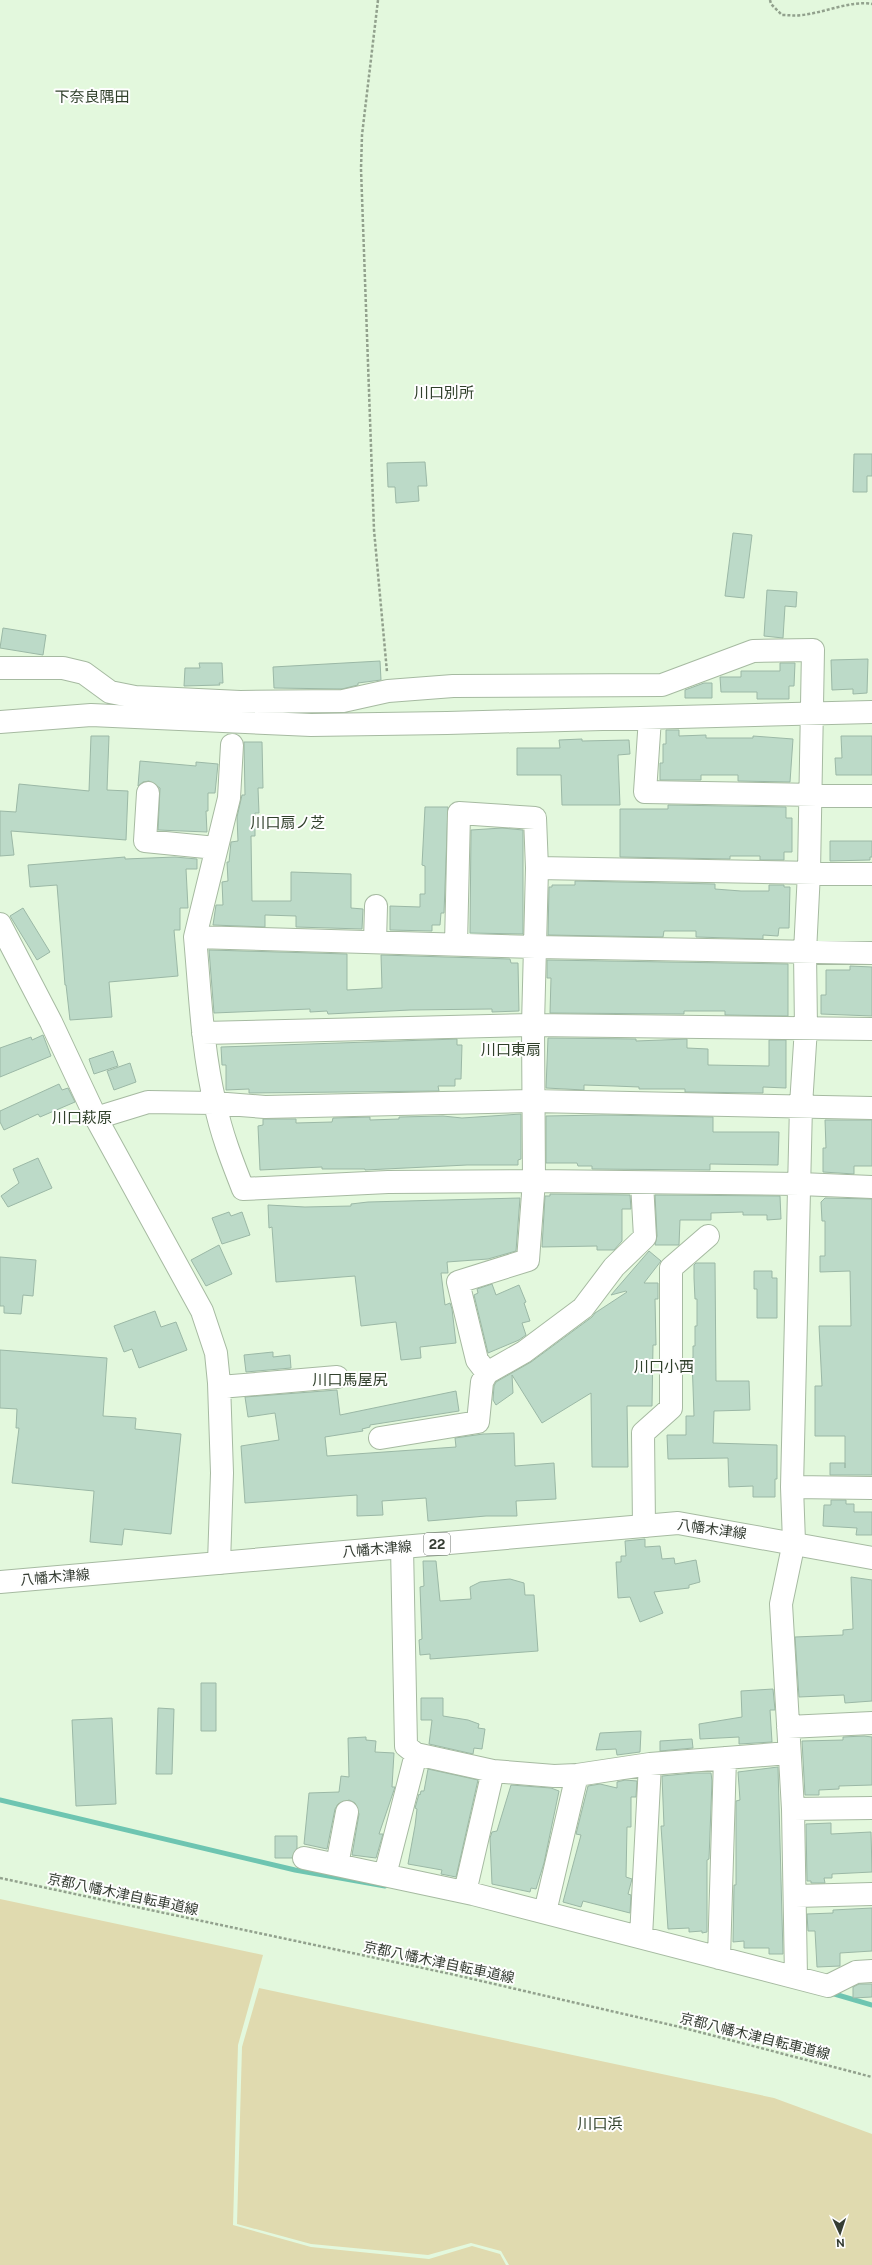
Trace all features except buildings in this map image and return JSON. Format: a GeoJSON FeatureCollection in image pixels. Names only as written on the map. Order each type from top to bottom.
{"type":"FeatureCollection","features":[{"type":"Feature","properties":{"kind":"street"},"geometry":{"type":"LineString","coordinates":[[0,668],[63,668],[84,673],[110,692],[135,697],[240,702],[343,701],[388,691],[453,686],[662,685],[753,651],[813,650],[809,872],[804,952],[806,1028],[801,1105],[792,1487],[794,1542],[781,1604],[793,1809],[796,1896],[796,1977]]}},
{"type":"Feature","properties":{"kind":"street"},"geometry":{"type":"LineString","coordinates":[[0,722],[91,715],[312,724],[650,718],[872,712]]}},
{"type":"Feature","properties":{"kind":"street"},"geometry":{"type":"LineString","coordinates":[[650,718],[645,792],[872,796]]}},
{"type":"Feature","properties":{"kind":"street"},"geometry":{"type":"LineString","coordinates":[[232,745],[229,798],[195,937],[203,1033],[214,1103],[225,1141],[243,1190],[388,1182],[534,1181],[800,1184],[872,1187]]}},
{"type":"Feature","properties":{"kind":"street"},"geometry":{"type":"LineString","coordinates":[[148,794],[145,841],[216,848]]}},
{"type":"Feature","properties":{"kind":"street"},"geometry":{"type":"LineString","coordinates":[[456,944],[459,813],[535,818],[537,868],[533,1025],[534,1181],[528,1260],[458,1282],[477,1360],[487,1373]]}},
{"type":"Feature","properties":{"kind":"street"},"geometry":{"type":"LineString","coordinates":[[537,868],[872,874]]}},
{"type":"Feature","properties":{"kind":"street"},"geometry":{"type":"LineString","coordinates":[[375,942],[376,906]]}},
{"type":"Feature","properties":{"kind":"street"},"geometry":{"type":"LineString","coordinates":[[0,924],[51,1022],[96,1118],[202,1311],[216,1353],[220,1387],[222,1473],[219,1563]]}},
{"type":"Feature","properties":{"kind":"street"},"geometry":{"type":"LineString","coordinates":[[195,937],[536,947],[872,953]]}},
{"type":"Feature","properties":{"kind":"street"},"geometry":{"type":"LineString","coordinates":[[203,1033],[533,1025],[872,1029]]}},
{"type":"Feature","properties":{"kind":"street"},"geometry":{"type":"LineString","coordinates":[[96,1118],[148,1102],[214,1103],[265,1107],[533,1101],[801,1105],[872,1108]]}},
{"type":"Feature","properties":{"kind":"street"},"geometry":{"type":"LineString","coordinates":[[380,1438],[478,1422],[482,1382],[487,1373],[524,1352],[583,1308],[614,1267],[645,1237],[642,1183]]}},
{"type":"Feature","properties":{"kind":"street"},"geometry":{"type":"LineString","coordinates":[[644,1526],[643,1432],[671,1408],[671,1268],[708,1236]]}},
{"type":"Feature","properties":{"kind":"street"},"geometry":{"type":"LineString","coordinates":[[220,1387],[337,1377]]}},
{"type":"Feature","properties":{"kind":"street"},"geometry":{"type":"LineString","coordinates":[[792,1487],[872,1488]]}},
{"type":"Feature","properties":{"kind":"street","name":"八幡木津線"},"geometry":{"type":"LineString","coordinates":[[0,1582],[678,1523],[794,1542],[872,1558]]}},
{"type":"Feature","properties":{"kind":"street"},"geometry":{"type":"LineString","coordinates":[[402,1547],[406,1746],[416,1754],[493,1771],[554,1776],[577,1775],[650,1764],[789,1753]]}},
{"type":"Feature","properties":{"kind":"street"},"geometry":{"type":"LineString","coordinates":[[788,1727],[872,1723]]}},
{"type":"Feature","properties":{"kind":"street"},"geometry":{"type":"LineString","coordinates":[[385,1875],[416,1754]]}},
{"type":"Feature","properties":{"kind":"street"},"geometry":{"type":"LineString","coordinates":[[719,1958],[725,1758]]}},
{"type":"Feature","properties":{"kind":"street"},"geometry":{"type":"LineString","coordinates":[[641,1937],[650,1764]]}},
{"type":"Feature","properties":{"kind":"street"},"geometry":{"type":"LineString","coordinates":[[465,1892],[493,1771]]}},
{"type":"Feature","properties":{"kind":"street"},"geometry":{"type":"LineString","coordinates":[[545,1912],[577,1775]]}},
{"type":"Feature","properties":{"kind":"street"},"geometry":{"type":"LineString","coordinates":[[793,1809],[872,1808]]}},
{"type":"Feature","properties":{"kind":"street"},"geometry":{"type":"LineString","coordinates":[[337,1865],[347,1812]]}},
{"type":"Feature","properties":{"kind":"street"},"geometry":{"type":"LineString","coordinates":[[304,1858],[465,1892],[828,1986],[856,1972],[872,1971]]}},
{"type":"Feature","properties":{"kind":"street"},"geometry":{"type":"LineString","coordinates":[[796,1896],[872,1894]]}},
{"type":"Feature","properties":{"kind":"path"},"geometry":{"type":"LineString","coordinates":[[378,0],[362,135],[361,169],[374,530],[388,691]]}},
{"type":"Feature","properties":{"kind":"path"},"geometry":{"type":"LineString","coordinates":[[770,0],[770,4],[782,15],[802,15],[850,1],[866,1],[872,4]]}},
{"type":"Feature","properties":{"kind":"path","name":"京都八幡木津自転車道線"},"geometry":{"type":"LineString","coordinates":[[0,1878],[459,1976],[680,2027],[872,2077]]}},
{"type":"Feature","properties":{"kind":"shaded area"},"geometry":{"type":"Polygon","coordinates":[[[0,1899],[263,1955],[238,2045],[233,2225],[311,2247],[429,2259],[472,2246],[500,2254],[506,2265],[0,2265],[0,1899]]]}},
{"type":"Feature","properties":{"kind":"shaded area"},"geometry":{"type":"Polygon","coordinates":[[[259,1988],[774,2098],[872,2134],[872,2265],[509,2265],[501,2251],[471,2243],[428,2255],[311,2244],[237,2224],[242,2047],[259,1988]]]}},
{"type":"Feature","properties":{"kind":"waterway"},"geometry":{"type":"LineString","coordinates":[[0,1800],[295,1870],[385,1886]]}},
{"type":"Feature","properties":{"kind":"waterway"},"geometry":{"type":"LineString","coordinates":[[831,1993],[872,2005]]}},
{"type":"Feature","properties":{"kind":"district","name":"下奈良隅田"},"geometry":{"type":"Point","coordinates":[92,97]}},
{"type":"Feature","properties":{"kind":"district","name":"川口別所"},"geometry":{"type":"Point","coordinates":[444,393]}},
{"type":"Feature","properties":{"kind":"district","name":"川口扇ノ芝"},"geometry":{"type":"Point","coordinates":[288,823]}},
{"type":"Feature","properties":{"kind":"district","name":"川口東扇"},"geometry":{"type":"Point","coordinates":[511,1050]}},
{"type":"Feature","properties":{"kind":"district","name":"川口萩原"},"geometry":{"type":"Point","coordinates":[82,1118]}},
{"type":"Feature","properties":{"kind":"district","name":"川口小西"},"geometry":{"type":"Point","coordinates":[664,1367]}},
{"type":"Feature","properties":{"kind":"district","name":"川口馬屋尻"},"geometry":{"type":"Point","coordinates":[350,1380]}},
{"type":"Feature","properties":{"kind":"district","name":"川口浜"},"geometry":{"type":"Point","coordinates":[600,2124]}}]}
